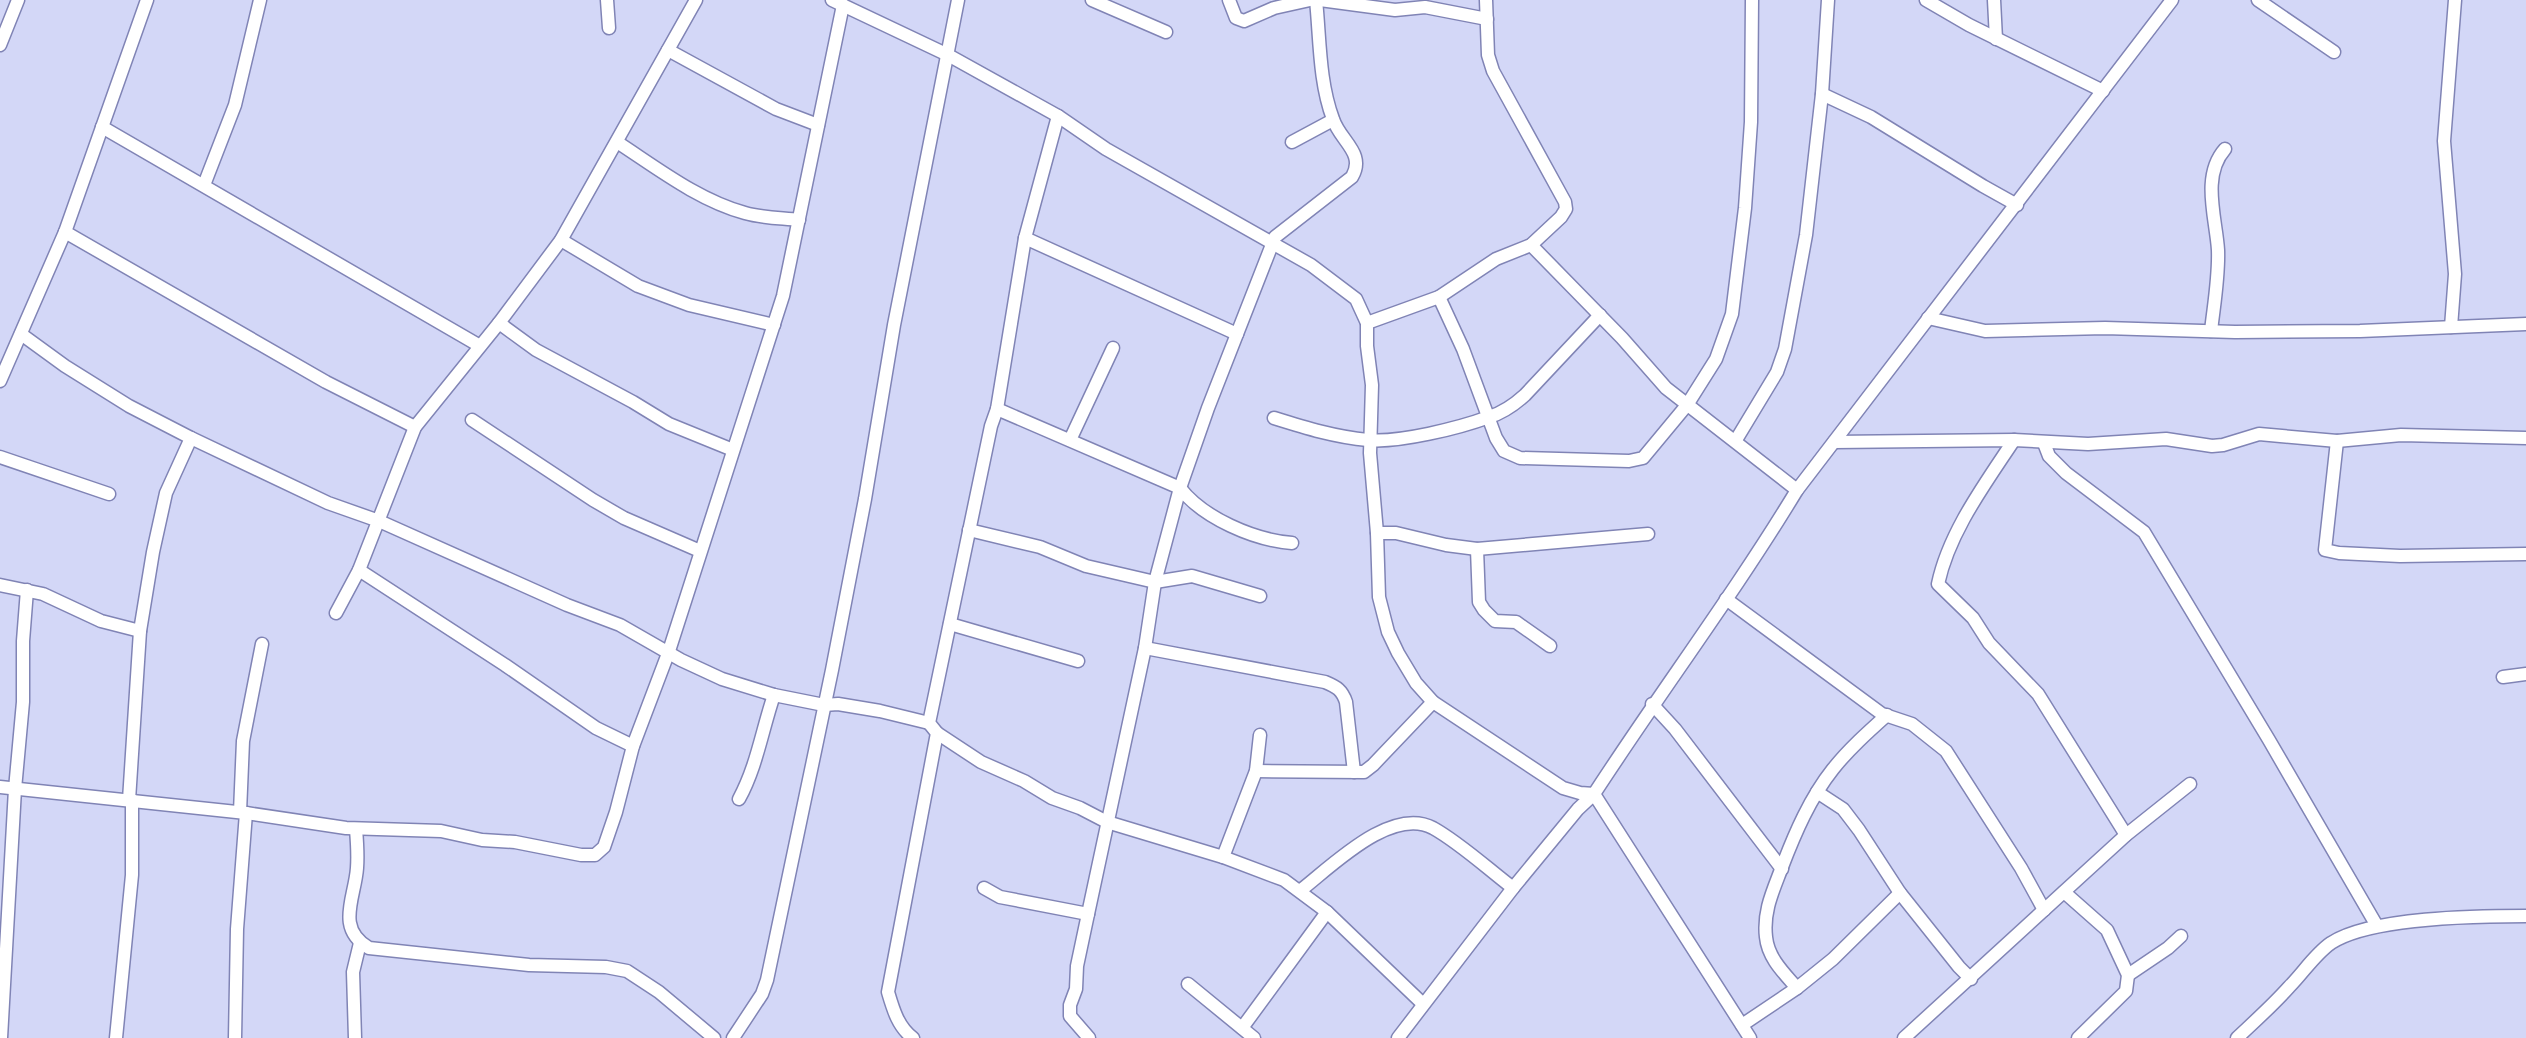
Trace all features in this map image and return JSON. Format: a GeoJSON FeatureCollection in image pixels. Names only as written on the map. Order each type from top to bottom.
{"type":"FeatureCollection","features":[{"type":"Feature","properties":{"kind":"street"},"geometry":{"type":"LineString","coordinates":[[0,45],[18,0]]}},
{"type":"Feature","properties":{"kind":"street"},"geometry":{"type":"LineString","coordinates":[[0,381],[65,232],[147,0]]}},
{"type":"Feature","properties":{"kind":"street"},"geometry":{"type":"LineString","coordinates":[[204,185],[235,105],[260,0]]}},
{"type":"Feature","properties":{"kind":"street"},"geometry":{"type":"LineString","coordinates":[[607,0],[609,28]]}},
{"type":"Feature","properties":{"kind":"street"},"geometry":{"type":"LineString","coordinates":[[336,613],[359,570],[415,427],[499,323],[561,240],[696,0]]}},
{"type":"Feature","properties":{"kind":"street"},"geometry":{"type":"LineString","coordinates":[[733,1038],[762,994],[767,980],[865,499],[894,325],[958,0]]}},
{"type":"Feature","properties":{"kind":"street"},"geometry":{"type":"LineString","coordinates":[[1092,0],[1166,32]]}},
{"type":"Feature","properties":{"kind":"street"},"geometry":{"type":"LineString","coordinates":[[1229,0],[1236,18],[1244,21],[1274,8],[1310,0]]}},
{"type":"Feature","properties":{"kind":"street"},"geometry":{"type":"LineString","coordinates":[[1089,1038],[1070,1016],[1070,1005],[1076,989],[1077,966],[1145,648],[1155,582],[1180,488],[1208,408],[1273,242],[1279,233],[1311,211],[1352,177],[1357,168],[1355,156],[1333,120],[1325,93],[1316,0]]}},
{"type":"Feature","properties":{"kind":"street"},"geometry":{"type":"LineString","coordinates":[[1320,0],[1396,10],[1424,3],[1486,19]]}},
{"type":"Feature","properties":{"kind":"street"},"geometry":{"type":"LineString","coordinates":[[1367,323],[1439,296],[1496,259],[1531,244],[1561,217],[1566,209],[1565,202],[1493,71],[1488,55],[1486,0]]}},
{"type":"Feature","properties":{"kind":"street"},"geometry":{"type":"LineString","coordinates":[[1439,296],[1464,349],[1489,417],[1504,451],[1512,457],[1636,460],[1643,458],[1687,405],[1716,359],[1732,314],[1745,208],[1752,122],[1752,0]]}},
{"type":"Feature","properties":{"kind":"street"},"geometry":{"type":"LineString","coordinates":[[1736,440],[1777,372],[1785,349],[1806,235],[1822,94],[1828,0]]}},
{"type":"Feature","properties":{"kind":"street"},"geometry":{"type":"LineString","coordinates":[[1926,0],[1996,39],[2103,90]]}},
{"type":"Feature","properties":{"kind":"street"},"geometry":{"type":"LineString","coordinates":[[1994,0],[1996,39]]}},
{"type":"Feature","properties":{"kind":"street"},"geometry":{"type":"LineString","coordinates":[[1398,1038],[1513,888],[1578,809],[1594,794],[1652,704],[1753,561],[1797,490],[2172,0]]}},
{"type":"Feature","properties":{"kind":"street"},"geometry":{"type":"LineString","coordinates":[[2258,0],[2334,52]]}},
{"type":"Feature","properties":{"kind":"street"},"geometry":{"type":"LineString","coordinates":[[2451,326],[2455,274],[2444,141],[2455,0]]}},
{"type":"Feature","properties":{"kind":"street"},"geometry":{"type":"LineString","coordinates":[[0,787],[243,813],[356,829],[440,831],[482,840],[514,842],[581,855],[595,854],[604,846],[616,812],[633,746],[669,651],[783,296],[818,125],[837,2],[948,55],[1058,116],[1106,148],[1311,265],[1356,299],[1367,323],[1367,346],[1372,385],[1371,440],[1379,597],[1388,632],[1416,683],[1433,702],[1562,788],[1580,793],[1594,794]]}},
{"type":"Feature","properties":{"kind":"street"},"geometry":{"type":"LineString","coordinates":[[668,50],[776,109],[818,125]]}},
{"type":"Feature","properties":{"kind":"street"},"geometry":{"type":"LineString","coordinates":[[1822,94],[1871,117],[2017,205]]}},
{"type":"Feature","properties":{"kind":"street"},"geometry":{"type":"LineString","coordinates":[[913,1038],[908,1034],[896,1016],[888,992],[950,624],[991,426],[997,409],[1024,238],[1058,116]]}},
{"type":"Feature","properties":{"kind":"street"},"geometry":{"type":"LineString","coordinates":[[1292,142],[1333,120]]}},
{"type":"Feature","properties":{"kind":"street"},"geometry":{"type":"LineString","coordinates":[[102,127],[480,346]]}},
{"type":"Feature","properties":{"kind":"street"},"geometry":{"type":"LineString","coordinates":[[617,142],[676,181],[709,198],[746,213],[799,220]]}},
{"type":"Feature","properties":{"kind":"street"},"geometry":{"type":"LineString","coordinates":[[2211,331],[2218,249],[2213,223],[2212,191],[2217,160],[2224,148]]}},
{"type":"Feature","properties":{"kind":"street"},"geometry":{"type":"LineString","coordinates":[[65,232],[326,382],[415,427]]}},
{"type":"Feature","properties":{"kind":"street"},"geometry":{"type":"LineString","coordinates":[[1024,238],[1237,334]]}},
{"type":"Feature","properties":{"kind":"street"},"geometry":{"type":"LineString","coordinates":[[561,240],[613,273],[660,295],[732,316],[774,325]]}},
{"type":"Feature","properties":{"kind":"street"},"geometry":{"type":"LineString","coordinates":[[1531,244],[1600,315],[1666,388],[1736,440],[1797,490]]}},
{"type":"Feature","properties":{"kind":"street"},"geometry":{"type":"LineString","coordinates":[[1274,418],[1330,435],[1371,440],[1437,431],[1489,417],[1520,400],[1600,315]]}},
{"type":"Feature","properties":{"kind":"street"},"geometry":{"type":"LineString","coordinates":[[1928,318],[1985,331],[2105,328],[2211,331],[2360,331],[2526,324]]}},
{"type":"Feature","properties":{"kind":"street"},"geometry":{"type":"LineString","coordinates":[[499,323],[536,350],[633,402],[669,424],[733,450]]}},
{"type":"Feature","properties":{"kind":"street"},"geometry":{"type":"LineString","coordinates":[[20,334],[65,366],[129,406],[191,438],[328,503],[379,521],[566,605],[620,625],[682,660],[722,679],[774,695],[824,705],[838,704],[880,711],[933,728],[981,762],[1024,781],[1052,798],[1080,808],[1107,822],[1223,857],[1284,880],[1301,890],[1327,912],[1423,1004]]}},
{"type":"Feature","properties":{"kind":"street"},"geometry":{"type":"LineString","coordinates":[[1070,440],[1113,348]]}},
{"type":"Feature","properties":{"kind":"street"},"geometry":{"type":"LineString","coordinates":[[997,409],[1180,488],[1187,498],[1239,530],[1266,540],[1292,543]]}},
{"type":"Feature","properties":{"kind":"street"},"geometry":{"type":"LineString","coordinates":[[472,420],[593,500],[624,518],[700,550]]}},
{"type":"Feature","properties":{"kind":"street"},"geometry":{"type":"LineString","coordinates":[[1834,442],[2014,440],[2088,444],[2166,439],[2217,446],[2259,434],[2337,441],[2401,435],[2526,438]]}},
{"type":"Feature","properties":{"kind":"street"},"geometry":{"type":"LineString","coordinates":[[116,1038],[132,875],[131,800],[140,631],[166,493],[191,438]]}},
{"type":"Feature","properties":{"kind":"street"},"geometry":{"type":"LineString","coordinates":[[2014,440],[1956,535],[1941,571],[1938,584],[1973,618],[1989,643],[2038,694],[2126,835]]}},
{"type":"Feature","properties":{"kind":"street"},"geometry":{"type":"LineString","coordinates":[[2337,441],[2324,550],[2339,553],[2400,556],[2526,554]]}},
{"type":"Feature","properties":{"kind":"street"},"geometry":{"type":"LineString","coordinates":[[2044,443],[2049,456],[2066,473],[2144,532],[2265,732],[2377,926]]}},
{"type":"Feature","properties":{"kind":"street"},"geometry":{"type":"LineString","coordinates":[[0,457],[109,494]]}},
{"type":"Feature","properties":{"kind":"street"},"geometry":{"type":"LineString","coordinates":[[970,530],[1040,547],[1086,566],[1155,582],[1192,576],[1260,596]]}},
{"type":"Feature","properties":{"kind":"street"},"geometry":{"type":"LineString","coordinates":[[1377,533],[1396,533],[1446,545],[1477,549],[1648,534]]}},
{"type":"Feature","properties":{"kind":"street"},"geometry":{"type":"LineString","coordinates":[[1477,549],[1479,602],[1484,610],[1496,621],[1516,622],[1550,646]]}},
{"type":"Feature","properties":{"kind":"street"},"geometry":{"type":"LineString","coordinates":[[359,570],[505,664],[596,728],[633,746]]}},
{"type":"Feature","properties":{"kind":"street"},"geometry":{"type":"LineString","coordinates":[[0,585],[28,590],[66,603],[117,627],[140,631]]}},
{"type":"Feature","properties":{"kind":"street"},"geometry":{"type":"LineString","coordinates":[[1,1038],[15,789],[23,702],[23,641],[28,590]]}},
{"type":"Feature","properties":{"kind":"street"},"geometry":{"type":"LineString","coordinates":[[1726,599],[1882,714],[1912,724],[1946,751],[2021,868],[2044,910]]}},
{"type":"Feature","properties":{"kind":"street"},"geometry":{"type":"LineString","coordinates":[[950,624],[1078,660]]}},
{"type":"Feature","properties":{"kind":"street"},"geometry":{"type":"LineString","coordinates":[[235,1038],[245,725],[262,644]]}},
{"type":"Feature","properties":{"kind":"street"},"geometry":{"type":"LineString","coordinates":[[1145,648],[1325,682],[1336,686],[1343,692],[1346,702],[1354,772]]}},
{"type":"Feature","properties":{"kind":"street"},"geometry":{"type":"LineString","coordinates":[[2503,676],[2526,674]]}},
{"type":"Feature","properties":{"kind":"street"},"geometry":{"type":"LineString","coordinates":[[739,799],[757,758],[764,724],[774,695]]}},
{"type":"Feature","properties":{"kind":"street"},"geometry":{"type":"LineString","coordinates":[[1256,771],[1364,772],[1373,766],[1433,702]]}},
{"type":"Feature","properties":{"kind":"street"},"geometry":{"type":"LineString","coordinates":[[1652,704],[1675,729],[1782,869]]}},
{"type":"Feature","properties":{"kind":"street"},"geometry":{"type":"LineString","coordinates":[[1797,988],[1774,960],[1766,938],[1765,915],[1770,895],[1782,869],[1793,837],[1817,792],[1832,769],[1887,715]]}},
{"type":"Feature","properties":{"kind":"street"},"geometry":{"type":"LineString","coordinates":[[1223,857],[1256,771],[1260,735]]}},
{"type":"Feature","properties":{"kind":"street"},"geometry":{"type":"LineString","coordinates":[[1904,1038],[2126,835],[2190,784]]}},
{"type":"Feature","properties":{"kind":"street"},"geometry":{"type":"LineString","coordinates":[[1817,792],[1843,809],[1900,893],[1959,967],[1971,978]]}},
{"type":"Feature","properties":{"kind":"street"},"geometry":{"type":"LineString","coordinates":[[1594,794],[1750,1038]]}},
{"type":"Feature","properties":{"kind":"street"},"geometry":{"type":"LineString","coordinates":[[1301,890],[1379,833],[1398,824],[1418,824],[1432,828],[1513,888]]}},
{"type":"Feature","properties":{"kind":"street"},"geometry":{"type":"LineString","coordinates":[[356,829],[357,868],[349,922],[353,934],[360,943],[369,948],[473,957],[529,965],[606,967],[627,972],[659,992],[714,1038]]}},
{"type":"Feature","properties":{"kind":"street"},"geometry":{"type":"LineString","coordinates":[[984,888],[1000,897],[1088,914]]}},
{"type":"Feature","properties":{"kind":"street"},"geometry":{"type":"LineString","coordinates":[[2064,892],[2107,930],[2128,975],[2126,991],[2078,1038]]}},
{"type":"Feature","properties":{"kind":"street"},"geometry":{"type":"LineString","coordinates":[[1742,1025],[1797,988],[1832,959],[1900,893]]}},
{"type":"Feature","properties":{"kind":"street"},"geometry":{"type":"LineString","coordinates":[[1242,1028],[1327,912]]}},
{"type":"Feature","properties":{"kind":"street"},"geometry":{"type":"LineString","coordinates":[[2238,1038],[2276,1002],[2330,944],[2345,935],[2377,926],[2450,918],[2526,916]]}},
{"type":"Feature","properties":{"kind":"street"},"geometry":{"type":"LineString","coordinates":[[2128,975],[2168,948],[2181,936]]}},
{"type":"Feature","properties":{"kind":"street"},"geometry":{"type":"LineString","coordinates":[[356,1038],[353,972],[360,943]]}},
{"type":"Feature","properties":{"kind":"street"},"geometry":{"type":"LineString","coordinates":[[1188,984],[1254,1038]]}}]}
